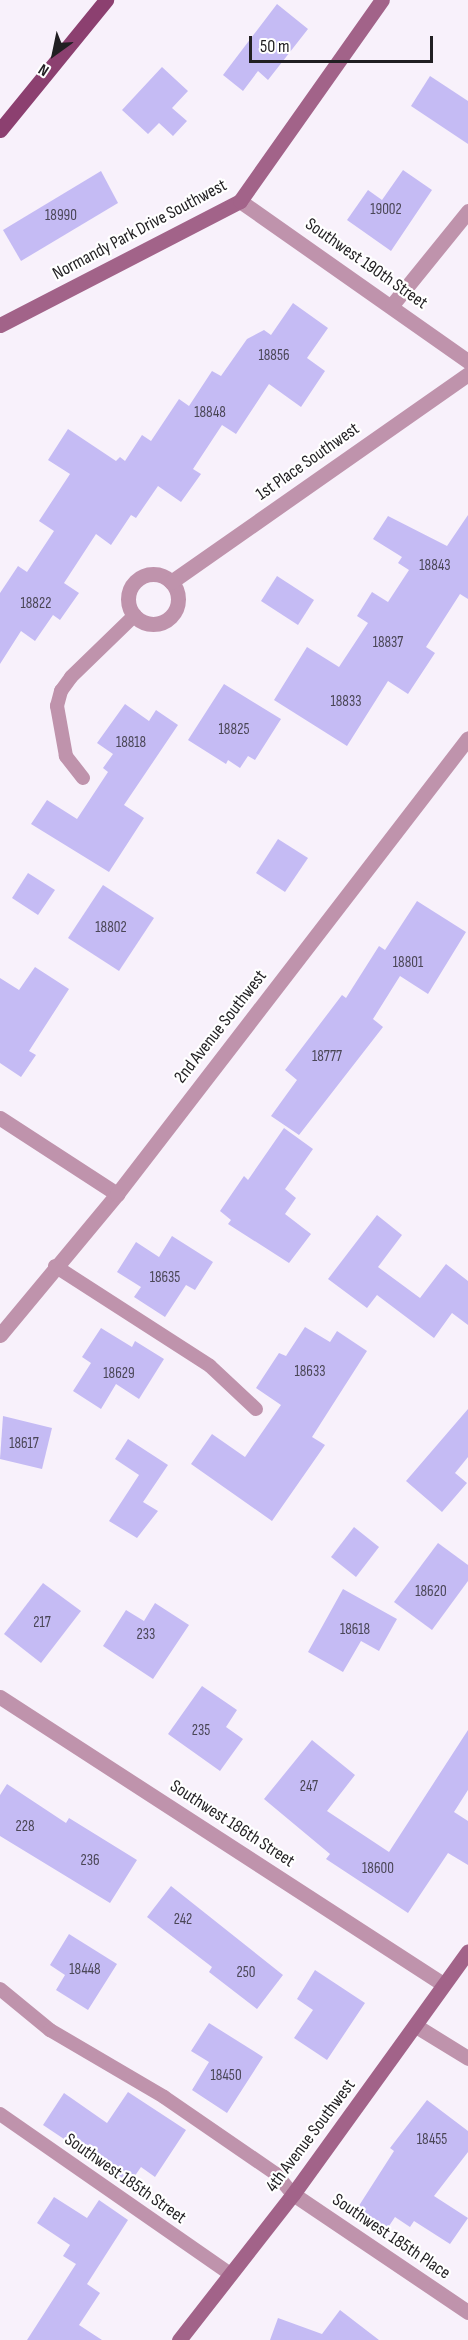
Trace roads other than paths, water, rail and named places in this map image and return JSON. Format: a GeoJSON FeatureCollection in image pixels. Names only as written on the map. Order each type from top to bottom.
{"type":"FeatureCollection","features":[{"type":"Feature","properties":{"kind":"main road"},"geometry":{"type":"LineString","coordinates":[[0,130],[106,0]]}},
{"type":"Feature","properties":{"kind":"street","name":"Normandy Park Drive Southwest"},"geometry":{"type":"LineString","coordinates":[[0,325],[240,201],[382,0]]}},
{"type":"Feature","properties":{"kind":"street","name":"Southwest 190th Street"},"geometry":{"type":"LineString","coordinates":[[240,201],[392,305],[468,361]]}},
{"type":"Feature","properties":{"kind":"street"},"geometry":{"type":"LineString","coordinates":[[392,305],[468,211]]}},
{"type":"Feature","properties":{"kind":"street","name":"1st Place Southwest"},"geometry":{"type":"LineString","coordinates":[[171,582],[468,374]]}},
{"type":"Feature","properties":{"kind":"street"},"geometry":{"type":"LineString","coordinates":[[156,574],[171,582],[177,603],[170,616],[148,623],[135,615],[128,600],[139,578],[156,574]]}},
{"type":"Feature","properties":{"kind":"street","name":"2nd Avenue Southwest"},"geometry":{"type":"LineString","coordinates":[[0,1335],[117,1194],[468,738]]}},
{"type":"Feature","properties":{"kind":"street"},"geometry":{"type":"LineString","coordinates":[[0,1118],[117,1194]]}},
{"type":"Feature","properties":{"kind":"street","name":"Southwest 186th Street"},"geometry":{"type":"LineString","coordinates":[[0,1697],[443,1984]]}},
{"type":"Feature","properties":{"kind":"street","name":"4th Avenue Southwest"},"geometry":{"type":"LineString","coordinates":[[179,2340],[292,2194],[416,2026],[468,1951]]}},
{"type":"Feature","properties":{"kind":"street"},"geometry":{"type":"LineString","coordinates":[[416,2026],[468,2058]]}},
{"type":"Feature","properties":{"kind":"street","name":"Southwest 185th Place"},"geometry":{"type":"LineString","coordinates":[[292,2194],[468,2312]]}},
{"type":"Feature","properties":{"kind":"lane"},"geometry":{"type":"LineString","coordinates":[[83,778],[66,756],[57,706],[62,691],[71,677],[135,615]]}},
{"type":"Feature","properties":{"kind":"lane"},"geometry":{"type":"LineString","coordinates":[[55,1266],[210,1366],[256,1409]]}},
{"type":"Feature","properties":{"kind":"lane"},"geometry":{"type":"LineString","coordinates":[[0,1989],[50,2030],[164,2097],[276,2174],[292,2194]]}},
{"type":"Feature","properties":{"kind":"lane","name":"Southwest 185th Street"},"geometry":{"type":"LineString","coordinates":[[0,2114],[230,2274]]}}]}
